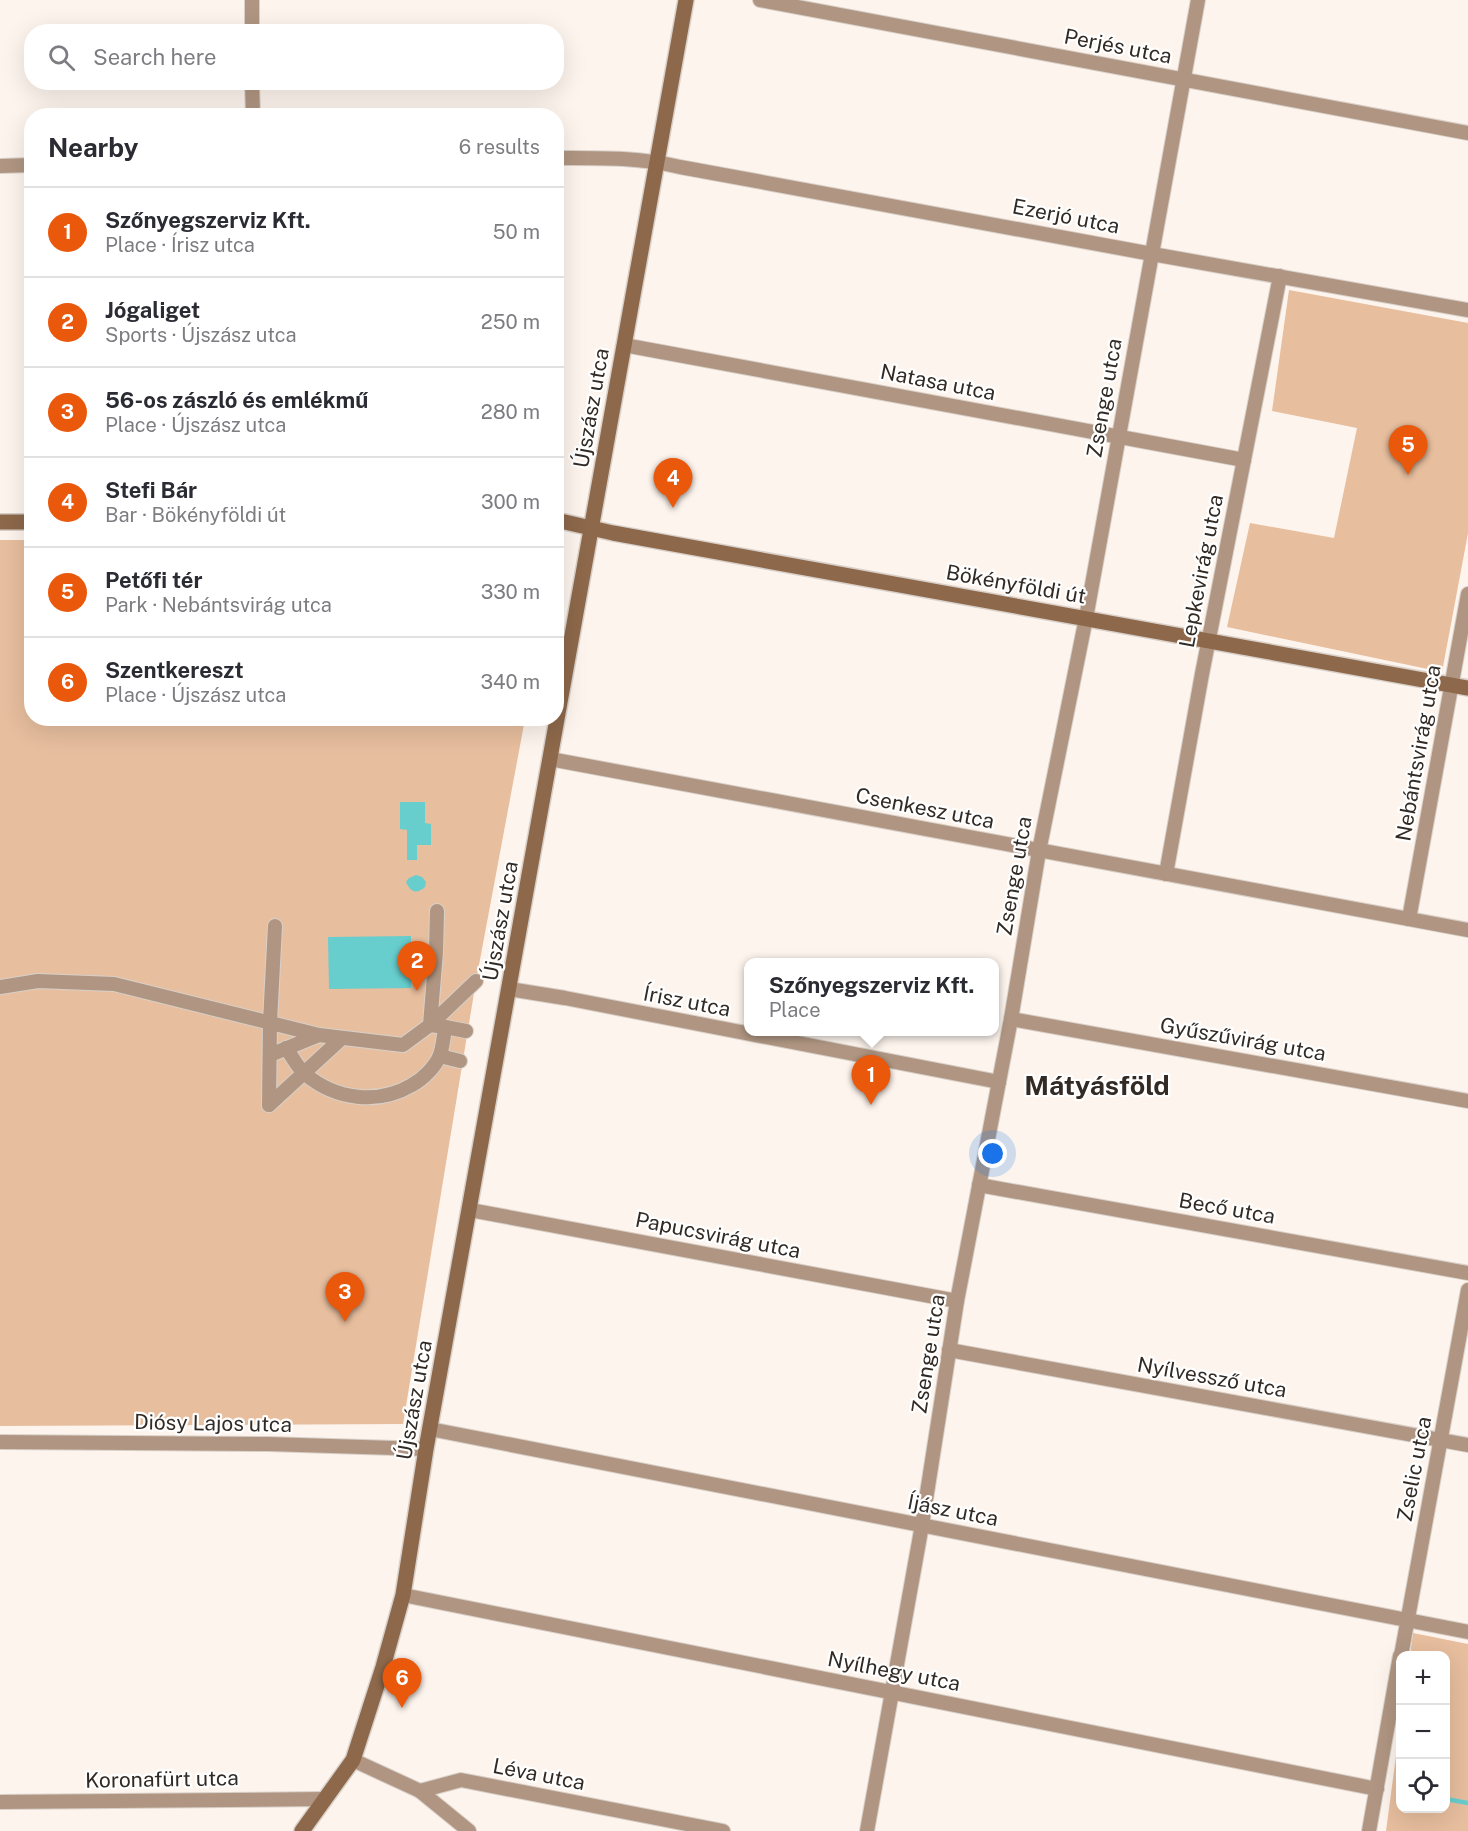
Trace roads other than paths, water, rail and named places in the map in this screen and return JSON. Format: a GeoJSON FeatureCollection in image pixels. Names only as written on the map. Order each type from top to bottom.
{"type":"FeatureCollection","features":[{"type":"Feature","properties":{"kind":"street"},"geometry":{"type":"LineString","coordinates":[[252,0],[252,24]]}},
{"type":"Feature","properties":{"kind":"street","name":"Újszász utca"},"geometry":{"type":"LineString","coordinates":[[564,680],[686,0]]}},
{"type":"Feature","properties":{"kind":"street","name":"Perjés utca"},"geometry":{"type":"LineString","coordinates":[[760,0],[1468,133]]}},
{"type":"Feature","properties":{"kind":"street","name":"Zsenge utca"},"geometry":{"type":"LineString","coordinates":[[867,1831],[922,1525],[957,1301],[1040,851],[1086,618],[1198,0]]}},
{"type":"Feature","properties":{"kind":"street"},"geometry":{"type":"LineString","coordinates":[[252,90],[253,108]]}},
{"type":"Feature","properties":{"kind":"street","name":"Ezerjó utca"},"geometry":{"type":"LineString","coordinates":[[564,158],[627,158],[658,161],[680,167],[1152,254],[1468,310]]}},
{"type":"Feature","properties":{"kind":"street"},"geometry":{"type":"LineString","coordinates":[[0,166],[24,165]]}},
{"type":"Feature","properties":{"kind":"street","name":"Lepkevirág utca"},"geometry":{"type":"LineString","coordinates":[[1166,874],[1280,276]]}},
{"type":"Feature","properties":{"kind":"street","name":"Natasa utca"},"geometry":{"type":"LineString","coordinates":[[624,345],[1244,460]]}},
{"type":"Feature","properties":{"kind":"street"},"geometry":{"type":"LineString","coordinates":[[0,522],[24,522]]}},
{"type":"Feature","properties":{"kind":"street","name":"Bökényföldi út"},"geometry":{"type":"LineString","coordinates":[[564,522],[613,533],[1468,688]]}},
{"type":"Feature","properties":{"kind":"street","name":"Nebántsvirág utca"},"geometry":{"type":"LineString","coordinates":[[1409,919],[1468,594]]}},
{"type":"Feature","properties":{"kind":"street","name":"Újszász utca"},"geometry":{"type":"LineString","coordinates":[[302,1831],[353,1760],[383,1667],[403,1594],[426,1449],[556,726]]}},
{"type":"Feature","properties":{"kind":"street","name":"Csenkesz utca"},"geometry":{"type":"LineString","coordinates":[[550,759],[1468,930]]}},
{"type":"Feature","properties":{"kind":"street"},"geometry":{"type":"LineString","coordinates":[[430,1025],[437,911]]}},
{"type":"Feature","properties":{"kind":"street"},"geometry":{"type":"LineString","coordinates":[[275,926],[269,1105],[342,1038]]}},
{"type":"Feature","properties":{"kind":"street"},"geometry":{"type":"LineString","coordinates":[[0,987],[38,981],[114,984],[319,1035],[403,1045],[430,1025],[476,981]]}},
{"type":"Feature","properties":{"kind":"street","name":"Írisz utca"},"geometry":{"type":"LineString","coordinates":[[509,989],[744,1032]]}},
{"type":"Feature","properties":{"kind":"street","name":"Gyűszűvirág utca"},"geometry":{"type":"LineString","coordinates":[[1011,1018],[1468,1101]]}},
{"type":"Feature","properties":{"kind":"street"},"geometry":{"type":"LineString","coordinates":[[430,1025],[466,1031]]}},
{"type":"Feature","properties":{"kind":"street"},"geometry":{"type":"LineString","coordinates":[[286,1048],[304,1073],[334,1091],[370,1099],[389,1095],[419,1081],[440,1056],[445,1028]]}},
{"type":"Feature","properties":{"kind":"street"},"geometry":{"type":"LineString","coordinates":[[270,1055],[319,1035]]}},
{"type":"Feature","properties":{"kind":"street","name":"Írisz utca"},"geometry":{"type":"LineString","coordinates":[[762,1036],[999,1082]]}},
{"type":"Feature","properties":{"kind":"street"},"geometry":{"type":"LineString","coordinates":[[440,1056],[460,1061]]}},
{"type":"Feature","properties":{"kind":"street","name":"Becő utca"},"geometry":{"type":"LineString","coordinates":[[979,1185],[1468,1273]]}},
{"type":"Feature","properties":{"kind":"street","name":"Papucsvirág utca"},"geometry":{"type":"LineString","coordinates":[[470,1210],[957,1301]]}},
{"type":"Feature","properties":{"kind":"street","name":"Zselic utca"},"geometry":{"type":"LineString","coordinates":[[1402,1651],[1468,1290]]}},
{"type":"Feature","properties":{"kind":"street","name":"Nyílvessző utca"},"geometry":{"type":"LineString","coordinates":[[949,1350],[1468,1444]]}},
{"type":"Feature","properties":{"kind":"street","name":"Íjász utca"},"geometry":{"type":"LineString","coordinates":[[430,1429],[1468,1632]]}},
{"type":"Feature","properties":{"kind":"street","name":"Diósy Lajos utca"},"geometry":{"type":"LineString","coordinates":[[0,1442],[268,1444],[426,1449]]}},
{"type":"Feature","properties":{"kind":"street","name":"Nyílhegy utca"},"geometry":{"type":"LineString","coordinates":[[403,1594],[1377,1789]]}},
{"type":"Feature","properties":{"kind":"street","name":"Zselic utca"},"geometry":{"type":"LineString","coordinates":[[1369,1831],[1396,1684]]}},
{"type":"Feature","properties":{"kind":"street"},"geometry":{"type":"LineString","coordinates":[[353,1760],[420,1791],[469,1831]]}},
{"type":"Feature","properties":{"kind":"street","name":"Léva utca"},"geometry":{"type":"LineString","coordinates":[[420,1791],[461,1780],[723,1831]]}},
{"type":"Feature","properties":{"kind":"street","name":"Koronafürt utca"},"geometry":{"type":"LineString","coordinates":[[0,1802],[324,1798]]}},
{"type":"Feature","properties":{"kind":"water"},"geometry":{"type":"Polygon","coordinates":[[[400,802],[425,802],[425,823],[431,824],[431,845],[417,845],[417,860],[407,860],[407,830],[400,829],[400,802]]]}},
{"type":"Feature","properties":{"kind":"water"},"geometry":{"type":"Polygon","coordinates":[[[416,875],[422,877],[426,882],[425,887],[419,891],[412,890],[406,882],[416,875]]]}},
{"type":"Feature","properties":{"kind":"water"},"geometry":{"type":"Polygon","coordinates":[[[411,936],[411,988],[329,989],[328,937],[411,936]]]}},
{"type":"Feature","properties":{"kind":"waterway"},"geometry":{"type":"LineString","coordinates":[[1450,1800],[1468,1803]]}},
{"type":"Feature","properties":{"kind":"place","name":"Petőfi tér"},"geometry":{"type":"Point","coordinates":[1408,475]}},
{"type":"Feature","properties":{"kind":"place","name":"Stefi Bár"},"geometry":{"type":"Point","coordinates":[673,508]}},
{"type":"Feature","properties":{"kind":"place","name":"Jógaliget"},"geometry":{"type":"Point","coordinates":[417,991]}},
{"type":"Feature","properties":{"kind":"place","name":"Szőnyegszerviz Kft."},"geometry":{"type":"Point","coordinates":[871,1105]}},
{"type":"Feature","properties":{"kind":"place","name":"56-os zászló és emlékmű"},"geometry":{"type":"Point","coordinates":[345,1322]}},
{"type":"Feature","properties":{"kind":"place","name":"Szentkereszt"},"geometry":{"type":"Point","coordinates":[402,1708]}},
{"type":"Feature","properties":{"kind":"district","name":"Mátyásföld"},"geometry":{"type":"Point","coordinates":[1097,1085]}}]}
